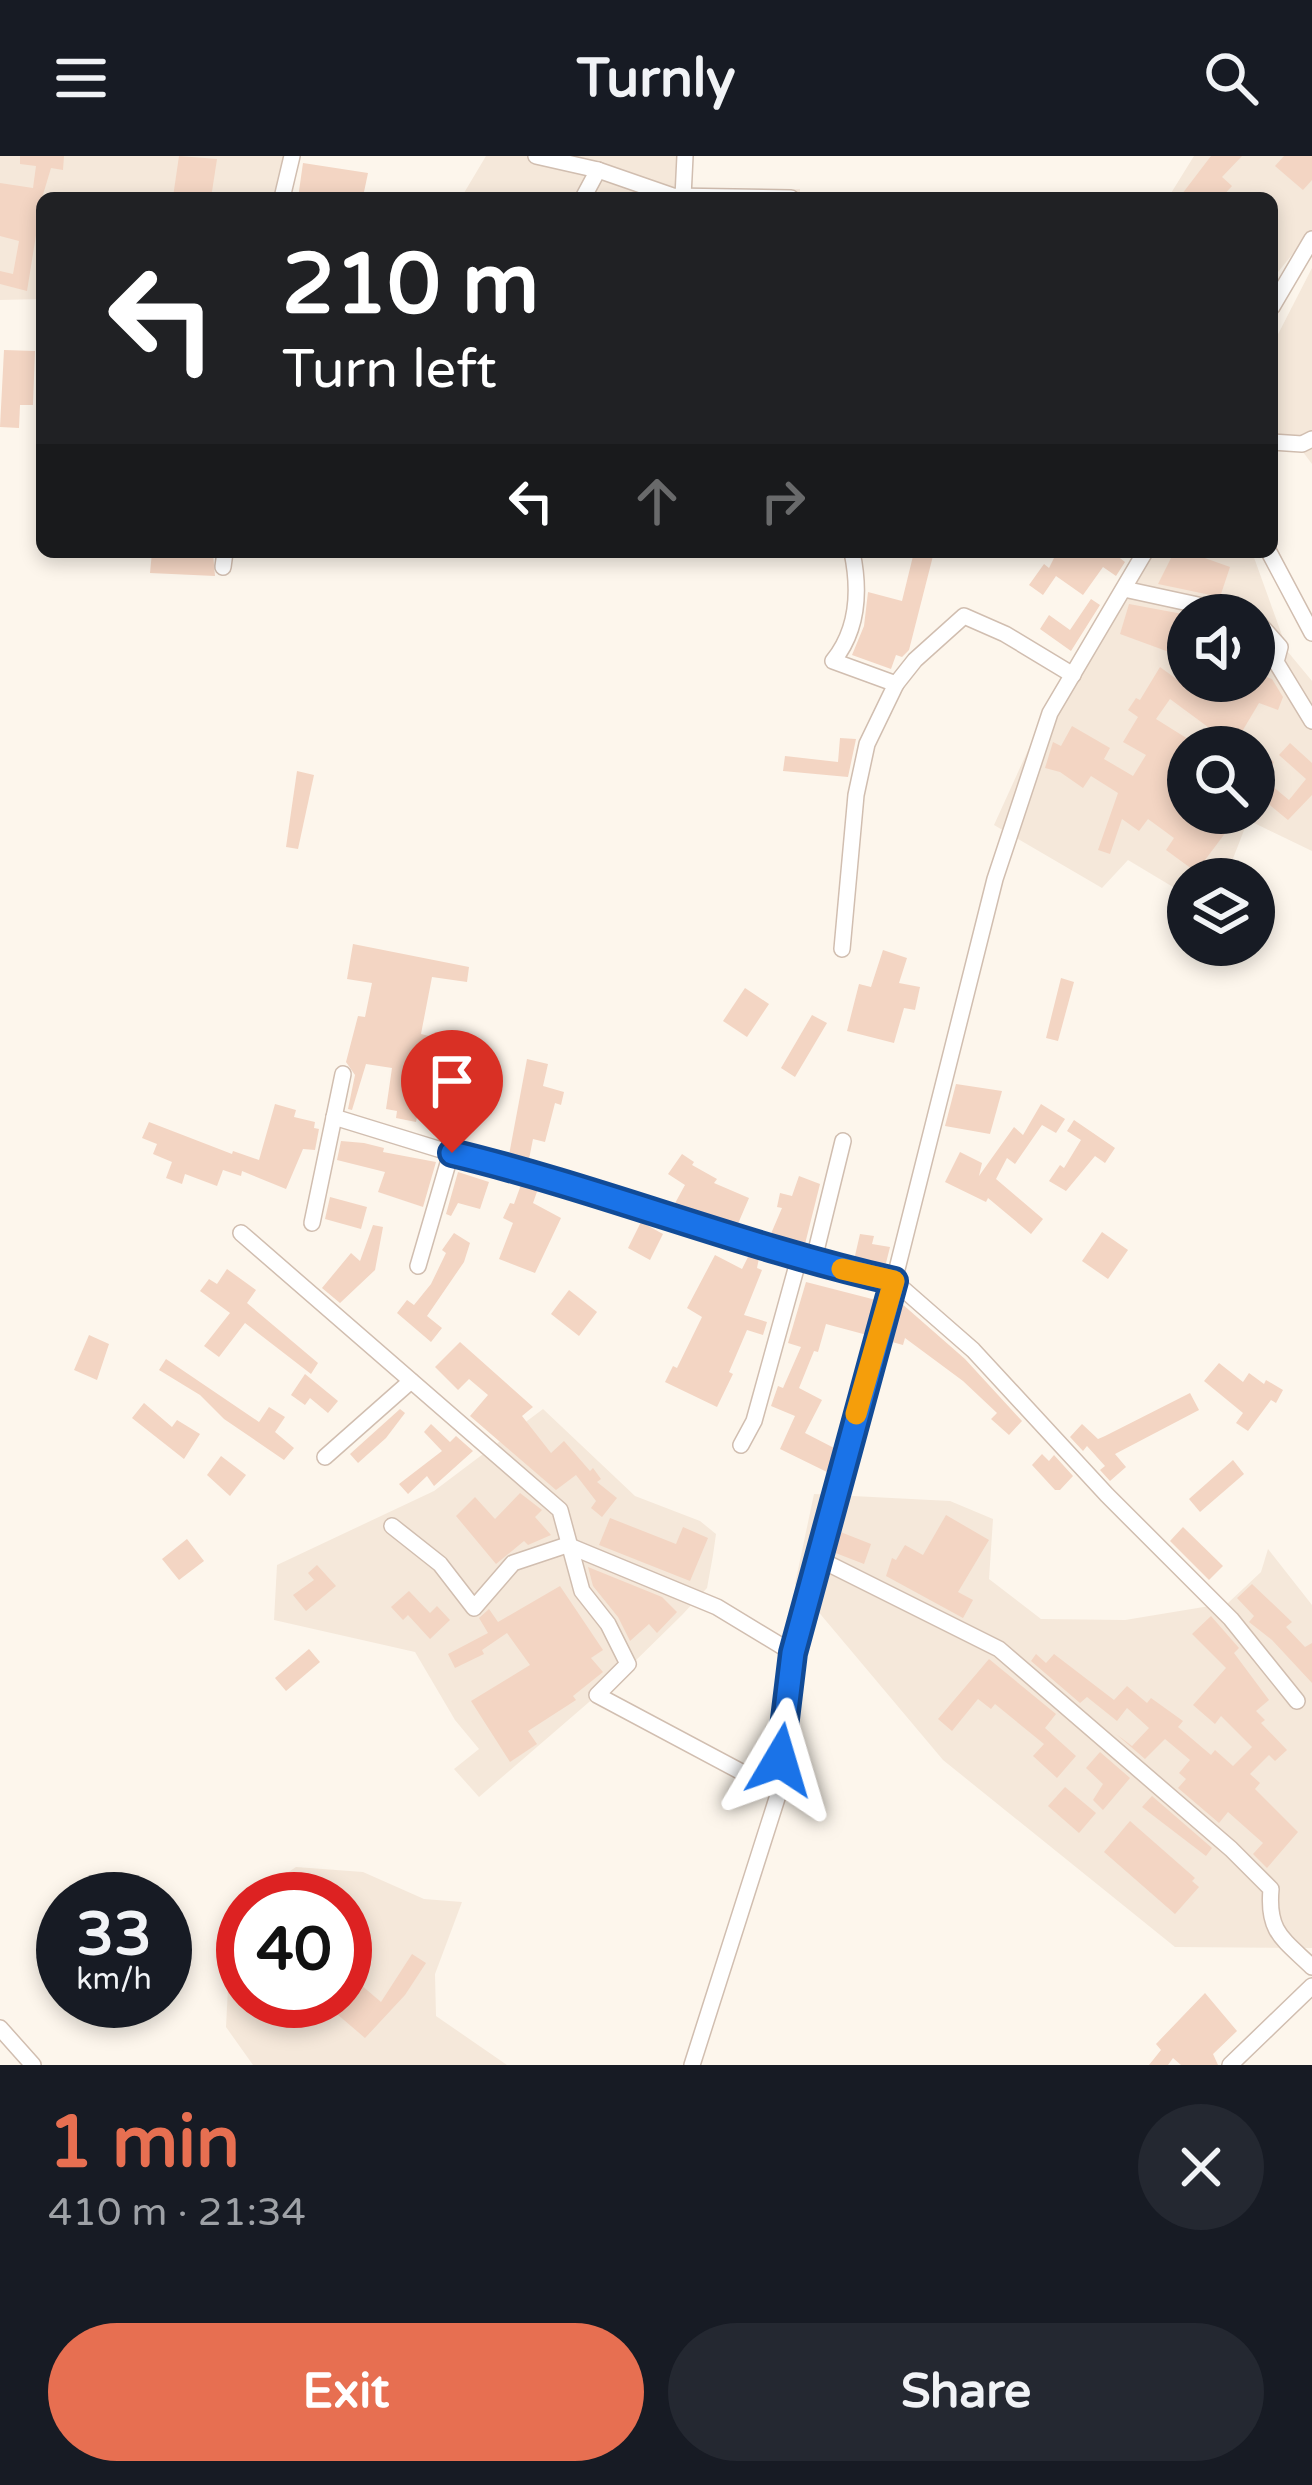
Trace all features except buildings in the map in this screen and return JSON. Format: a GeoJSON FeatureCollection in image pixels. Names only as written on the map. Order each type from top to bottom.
{"type":"FeatureCollection","features":[{"type":"Feature","properties":{"kind":"street"},"geometry":{"type":"LineString","coordinates":[[283,192],[292,156]]}},
{"type":"Feature","properties":{"kind":"street"},"geometry":{"type":"LineString","coordinates":[[536,156],[667,192]]}},
{"type":"Feature","properties":{"kind":"street"},"geometry":{"type":"LineString","coordinates":[[683,192],[685,156]]}},
{"type":"Feature","properties":{"kind":"street"},"geometry":{"type":"LineString","coordinates":[[587,192],[598,170]]}},
{"type":"Feature","properties":{"kind":"street"},"geometry":{"type":"LineString","coordinates":[[1278,297],[1312,238]]}},
{"type":"Feature","properties":{"kind":"street"},"geometry":{"type":"LineString","coordinates":[[1278,442],[1302,444],[1312,439]]}},
{"type":"Feature","properties":{"kind":"street"},"geometry":{"type":"LineString","coordinates":[[853,558],[858,580],[850,640],[833,661],[896,684]]}},
{"type":"Feature","properties":{"kind":"street"},"geometry":{"type":"LineString","coordinates":[[692,2065],[779,1792],[793,1653],[894,1281],[995,879],[1050,713],[1142,558]]}},
{"type":"Feature","properties":{"kind":"street"},"geometry":{"type":"LineString","coordinates":[[1272,558],[1312,633]]}},
{"type":"Feature","properties":{"kind":"street"},"geometry":{"type":"LineString","coordinates":[[1124,589],[1167,598]]}},
{"type":"Feature","properties":{"kind":"street"},"geometry":{"type":"LineString","coordinates":[[842,949],[856,795],[867,744],[896,684],[915,660],[964,616],[1005,634],[1073,675]]}},
{"type":"Feature","properties":{"kind":"street"},"geometry":{"type":"LineString","coordinates":[[1275,641],[1280,647],[1276,662],[1312,721]]}},
{"type":"Feature","properties":{"kind":"street"},"geometry":{"type":"LineString","coordinates":[[418,1266],[452,1153],[468,1055]]}},
{"type":"Feature","properties":{"kind":"street"},"geometry":{"type":"LineString","coordinates":[[312,1223],[343,1074]]}},
{"type":"Feature","properties":{"kind":"street"},"geometry":{"type":"LineString","coordinates":[[334,1117],[547,1176],[806,1260],[894,1281],[974,1350],[1107,1496],[1231,1618],[1297,1701]]}},
{"type":"Feature","properties":{"kind":"street"},"geometry":{"type":"LineString","coordinates":[[741,1445],[754,1421],[843,1141]]}},
{"type":"Feature","properties":{"kind":"street"},"geometry":{"type":"LineString","coordinates":[[241,1233],[560,1510],[582,1591],[608,1624],[628,1664],[597,1695],[779,1792]]}},
{"type":"Feature","properties":{"kind":"street"},"geometry":{"type":"LineString","coordinates":[[325,1457],[411,1381]]}},
{"type":"Feature","properties":{"kind":"street"},"geometry":{"type":"LineString","coordinates":[[392,1526],[440,1564],[474,1608],[513,1563],[567,1545],[717,1606],[793,1653]]}},
{"type":"Feature","properties":{"kind":"street"},"geometry":{"type":"LineString","coordinates":[[817,1558],[999,1649],[1231,1849],[1270,1889],[1268,1918],[1277,1933],[1312,1966]]}},
{"type":"Feature","properties":{"kind":"street"},"geometry":{"type":"LineString","coordinates":[[1230,2065],[1312,1986]]}},
{"type":"Feature","properties":{"kind":"street"},"geometry":{"type":"LineString","coordinates":[[0,2028],[33,2065]]}},
{"type":"Feature","properties":{"kind":"shaded area"},"geometry":{"type":"Polygon","coordinates":[[[0,156],[299,156],[293,180],[280,192],[36,192],[36,299],[0,300],[0,156]]]}},
{"type":"Feature","properties":{"kind":"shaded area"},"geometry":{"type":"Polygon","coordinates":[[[486,156],[684,156],[682,192],[465,192],[486,156]]]}},
{"type":"Feature","properties":{"kind":"shaded area"},"geometry":{"type":"Polygon","coordinates":[[[1194,156],[1312,156],[1312,230],[1278,272],[1278,192],[1172,192],[1194,156]]]}},
{"type":"Feature","properties":{"kind":"shaded area"},"geometry":{"type":"Polygon","coordinates":[[[1312,268],[1312,464],[1300,448],[1278,436],[1278,334],[1312,268]]]}},
{"type":"Feature","properties":{"kind":"shaded area"},"geometry":{"type":"Polygon","coordinates":[[[1135,558],[1254,558],[1267,594],[1167,594],[1167,702],[1275,702],[1275,616],[1288,652],[1312,681],[1312,851],[1275,833],[1275,726],[1167,726],[1167,834],[1243,834],[1233,858],[1167,858],[1167,883],[1128,860],[1102,888],[994,825],[1059,682],[1135,558]]]}},
{"type":"Feature","properties":{"kind":"shaded area"},"geometry":{"type":"Polygon","coordinates":[[[543,1409],[635,1496],[700,1521],[716,1534],[713,1555],[707,1588],[682,1615],[625,1671],[479,1797],[454,1769],[479,1749],[455,1720],[415,1652],[274,1620],[277,1565],[434,1491],[543,1409]]]}},
{"type":"Feature","properties":{"kind":"shaded area"},"geometry":{"type":"Polygon","coordinates":[[[814,1494],[950,1501],[993,1519],[989,1579],[1041,1619],[1125,1620],[1228,1603],[1261,1572],[1268,1549],[1312,1605],[1312,1948],[1175,1947],[943,1760],[795,1584],[814,1494]]]}},
{"type":"Feature","properties":{"kind":"shaded area"},"geometry":{"type":"Polygon","coordinates":[[[296,1867],[363,1872],[288,1872],[296,1867]]]}},
{"type":"Feature","properties":{"kind":"shaded area"},"geometry":{"type":"Polygon","coordinates":[[[372,1876],[424,1899],[462,1902],[435,1974],[436,2016],[507,2065],[253,2065],[227,2028],[372,2028],[372,1876]]]}},
{"type":"Feature","properties":{"kind":"slow traffic"},"geometry":{"type":"LineString","coordinates":[[842,1269],[894,1281],[856,1414]]}},
{"type":"Feature","properties":{"kind":"route"},"geometry":{"type":"LineString","coordinates":[[452,1153],[547,1176],[813,1263],[894,1281],[793,1653],[780,1760]]}}]}
